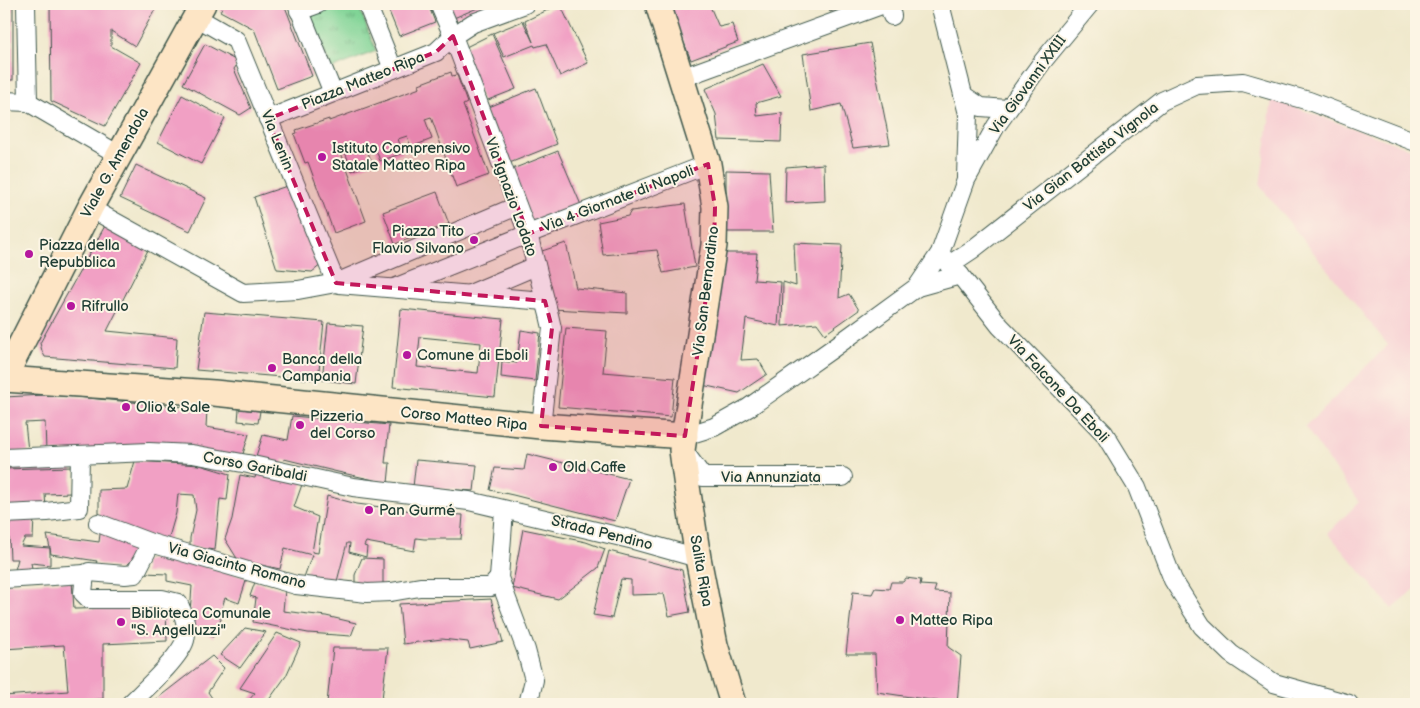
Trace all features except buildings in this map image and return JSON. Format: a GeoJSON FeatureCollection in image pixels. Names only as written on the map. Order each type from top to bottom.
{"type":"FeatureCollection","features":[{"type":"Feature","properties":{"kind":"street"},"geometry":{"type":"LineString","coordinates":[[26,4],[28,102]]}},
{"type":"Feature","properties":{"kind":"street"},"geometry":{"type":"LineString","coordinates":[[318,4],[298,7],[333,93]]}},
{"type":"Feature","properties":{"kind":"street"},"geometry":{"type":"LineString","coordinates":[[367,4],[393,69]]}},
{"type":"Feature","properties":{"kind":"street","name":"Via Ignazio Lodato"},"geometry":{"type":"LineString","coordinates":[[439,4],[453,36],[528,234],[546,301],[552,328],[541,426]]}},
{"type":"Feature","properties":{"kind":"street","name":"Piazza Matteo Ripa"},"geometry":{"type":"LineString","coordinates":[[268,119],[436,52],[453,36],[473,23],[525,4]]}},
{"type":"Feature","properties":{"kind":"street","name":"Via San Bernardino"},"geometry":{"type":"LineString","coordinates":[[658,4],[708,164],[715,207],[714,245],[684,443]]}},
{"type":"Feature","properties":{"kind":"street"},"geometry":{"type":"LineString","coordinates":[[940,4],[955,85],[968,114],[966,180]]}},
{"type":"Feature","properties":{"kind":"street","name":"Via Giovanni XXIII"},"geometry":{"type":"LineString","coordinates":[[950,265],[966,180],[1007,109],[1043,60],[1090,4]]}},
{"type":"Feature","properties":{"kind":"street"},"geometry":{"type":"LineString","coordinates":[[681,78],[888,8]]}},
{"type":"Feature","properties":{"kind":"street","name":"Via Lenin"},"geometry":{"type":"LineString","coordinates":[[199,10],[236,40],[336,283]]}},
{"type":"Feature","properties":{"kind":"street","name":"Viale G. Amendola"},"geometry":{"type":"LineString","coordinates":[[4,378],[90,208],[199,10]]}},
{"type":"Feature","properties":{"kind":"street","name":"Via Gian Battista Vignola"},"geometry":{"type":"LineString","coordinates":[[684,443],[748,408],[973,249],[1162,101],[1197,85],[1243,82],[1309,102],[1416,142]]}},
{"type":"Feature","properties":{"kind":"street"},"geometry":{"type":"LineString","coordinates":[[955,85],[981,106],[1007,109]]}},
{"type":"Feature","properties":{"kind":"street"},"geometry":{"type":"LineString","coordinates":[[4,101],[28,102],[120,155]]}},
{"type":"Feature","properties":{"kind":"street"},"geometry":{"type":"LineString","coordinates":[[968,134],[996,126]]}},
{"type":"Feature","properties":{"kind":"street","name":"Via 4 Giornate di Napoli"},"geometry":{"type":"LineString","coordinates":[[394,288],[708,164]]}},
{"type":"Feature","properties":{"kind":"street"},"geometry":{"type":"LineString","coordinates":[[90,208],[243,293],[298,290],[336,283],[517,206]]}},
{"type":"Feature","properties":{"kind":"street","name":"Via Gian Battista Vignola"},"geometry":{"type":"LineString","coordinates":[[917,287],[950,265]]}},
{"type":"Feature","properties":{"kind":"street","name":"Via Falcone Da Eboli"},"geometry":{"type":"LineString","coordinates":[[950,265],[1000,326],[1104,433],[1136,488],[1173,580],[1202,626],[1231,654],[1274,683],[1349,704]]}},
{"type":"Feature","properties":{"kind":"street"},"geometry":{"type":"LineString","coordinates":[[467,294],[536,266]]}},
{"type":"Feature","properties":{"kind":"street"},"geometry":{"type":"LineString","coordinates":[[336,283],[546,301]]}},
{"type":"Feature","properties":{"kind":"street","name":"Corso Matteo Ripa"},"geometry":{"type":"LineString","coordinates":[[4,378],[214,393],[541,426],[684,443]]}},
{"type":"Feature","properties":{"kind":"street","name":"Via Annunziata"},"geometry":{"type":"LineString","coordinates":[[684,443],[703,477],[843,477]]}},
{"type":"Feature","properties":{"kind":"street","name":"Salita Ripa"},"geometry":{"type":"LineString","coordinates":[[684,443],[686,480],[698,558],[715,645],[733,704]]}},
{"type":"Feature","properties":{"kind":"street","name":"Corso Garibaldi"},"geometry":{"type":"LineString","coordinates":[[4,458],[149,452],[192,454],[354,487],[469,501],[504,510]]}},
{"type":"Feature","properties":{"kind":"street"},"geometry":{"type":"LineString","coordinates":[[4,514],[79,508],[80,455]]}},
{"type":"Feature","properties":{"kind":"street"},"geometry":{"type":"LineString","coordinates":[[504,510],[499,578],[526,650],[534,680],[528,704]]}},
{"type":"Feature","properties":{"kind":"street","name":"Strada Pendino"},"geometry":{"type":"LineString","coordinates":[[504,510],[615,535],[698,558]]}},
{"type":"Feature","properties":{"kind":"street","name":"Via Giacinto Romano"},"geometry":{"type":"LineString","coordinates":[[98,523],[151,542],[296,585],[367,593],[391,592],[420,587],[491,587],[499,578]]}},
{"type":"Feature","properties":{"kind":"street"},"geometry":{"type":"LineString","coordinates":[[4,580],[85,574],[89,572],[135,574],[151,542]]}},
{"type":"Feature","properties":{"kind":"street"},"geometry":{"type":"LineString","coordinates":[[85,574],[83,592],[90,599],[162,599],[178,603],[184,614],[185,640],[178,654],[130,704]]}},
{"type":"Feature","properties":{"kind":"highlighted area"},"geometry":{"type":"Polygon","coordinates":[[[453,36],[528,234],[708,164],[715,207],[714,245],[685,436],[541,426],[552,328],[545,301],[336,283],[268,119],[436,52],[453,36]]]}},
{"type":"Feature","properties":{"kind":"shaded area"},"geometry":{"type":"Polygon","coordinates":[[[1272,99],[1416,151],[1416,588],[1392,609],[1328,533],[1359,502],[1305,427],[1388,345],[1260,186],[1272,99]]]}},
{"type":"Feature","properties":{"kind":"green space"},"geometry":{"type":"Polygon","coordinates":[[[334,4],[358,4],[376,51],[331,69],[309,13],[334,4]]]}},
{"type":"Feature","properties":{"kind":"place","name":"Istituto Comprensivo Statale Matteo Ripa"},"geometry":{"type":"Point","coordinates":[322,157]}},
{"type":"Feature","properties":{"kind":"place","name":"Piazza Tito Flavio Silvano"},"geometry":{"type":"Point","coordinates":[474,240]}},
{"type":"Feature","properties":{"kind":"place","name":"Piazza della Repubblica"},"geometry":{"type":"Point","coordinates":[29,254]}},
{"type":"Feature","properties":{"kind":"place","name":"Rifrullo"},"geometry":{"type":"Point","coordinates":[71,306]}},
{"type":"Feature","properties":{"kind":"place","name":"Comune di Eboli"},"geometry":{"type":"Point","coordinates":[407,355]}},
{"type":"Feature","properties":{"kind":"place","name":"Banca della Campania"},"geometry":{"type":"Point","coordinates":[272,368]}},
{"type":"Feature","properties":{"kind":"place","name":"Olio & Sale"},"geometry":{"type":"Point","coordinates":[126,407]}},
{"type":"Feature","properties":{"kind":"place","name":"Pizzeria del Corso"},"geometry":{"type":"Point","coordinates":[300,425]}},
{"type":"Feature","properties":{"kind":"place","name":"Old Caffe"},"geometry":{"type":"Point","coordinates":[553,467]}},
{"type":"Feature","properties":{"kind":"place","name":"Pan Gurmé"},"geometry":{"type":"Point","coordinates":[369,510]}},
{"type":"Feature","properties":{"kind":"place","name":"Matteo Ripa"},"geometry":{"type":"Point","coordinates":[900,620]}},
{"type":"Feature","properties":{"kind":"place","name":"Biblioteca Comunale \"S. Angelluzzi\""},"geometry":{"type":"Point","coordinates":[121,622]}}]}
